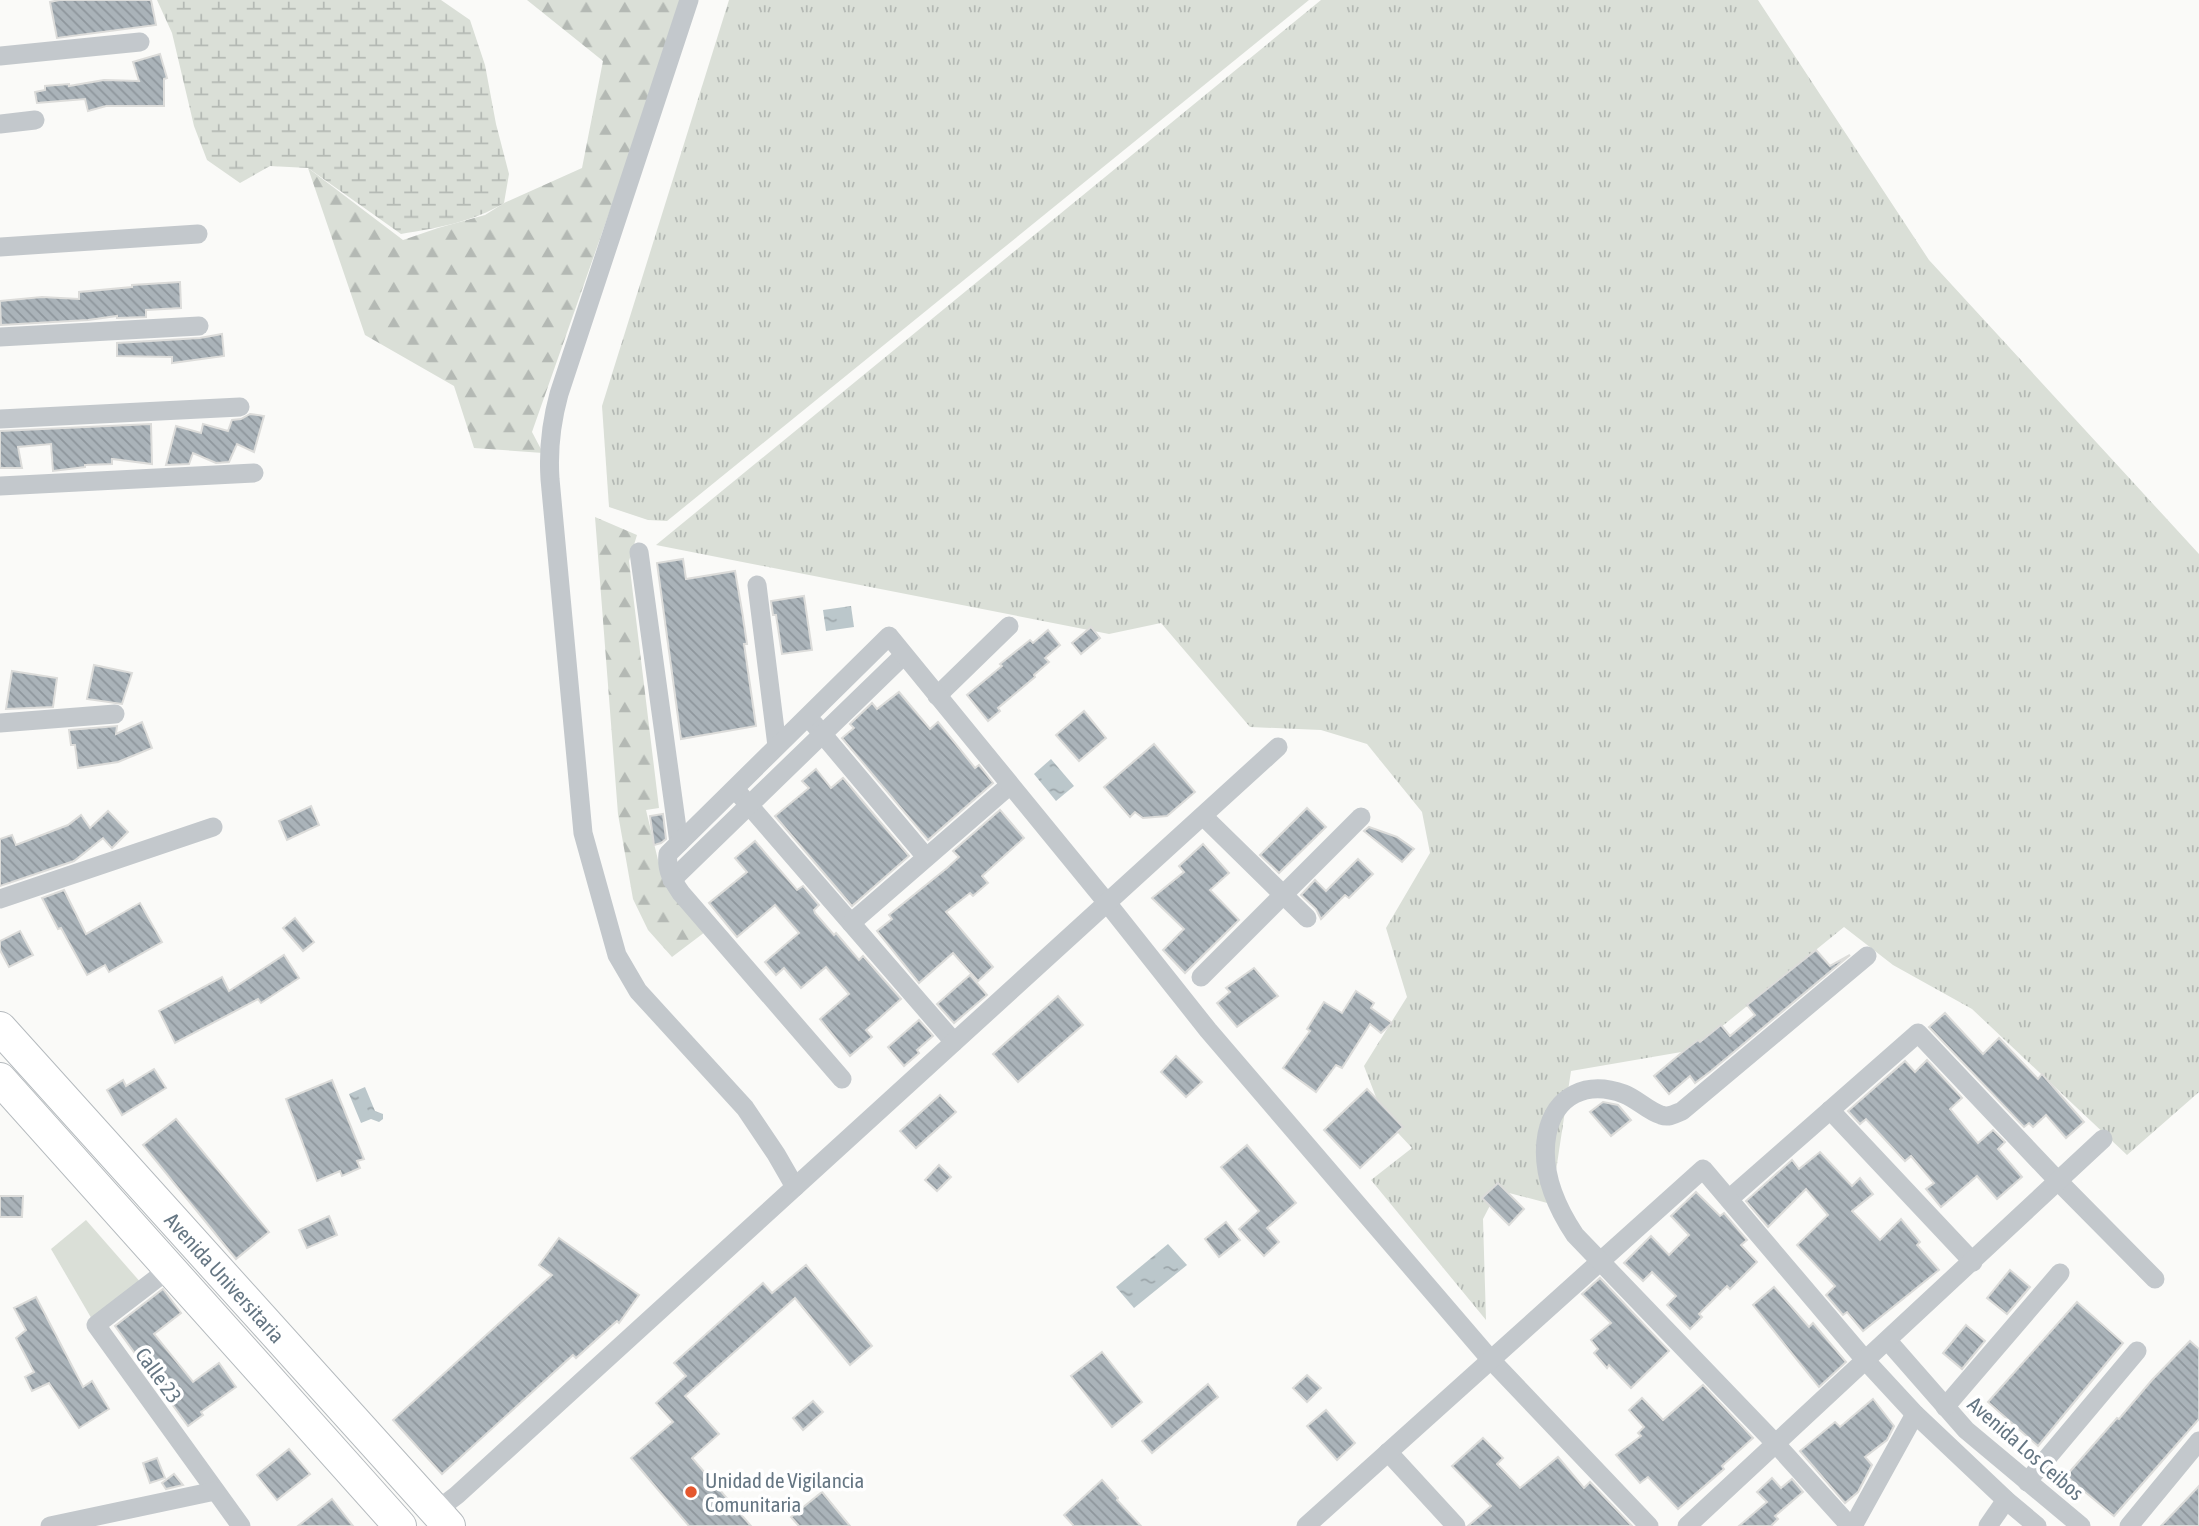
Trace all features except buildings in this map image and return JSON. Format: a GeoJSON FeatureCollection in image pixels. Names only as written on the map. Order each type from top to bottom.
{"type":"FeatureCollection","features":[{"type":"Feature","properties":{"kind":"main road","name":"Avenida Universitaria"},"geometry":{"type":"LineString","coordinates":[[0,1028],[442,1518]]}},
{"type":"Feature","properties":{"kind":"main road","name":"Avenida Universitaria"},"geometry":{"type":"LineString","coordinates":[[0,1079],[400,1526]]}},
{"type":"Feature","properties":{"kind":"street"},"geometry":{"type":"LineString","coordinates":[[689,0],[559,394],[548,452],[550,479],[583,833],[617,955],[638,991],[745,1108],[799,1184]]}},
{"type":"Feature","properties":{"kind":"street"},"geometry":{"type":"LineString","coordinates":[[0,56],[141,42]]}},
{"type":"Feature","properties":{"kind":"street"},"geometry":{"type":"LineString","coordinates":[[0,124],[35,120]]}},
{"type":"Feature","properties":{"kind":"street"},"geometry":{"type":"LineString","coordinates":[[0,247],[198,234]]}},
{"type":"Feature","properties":{"kind":"street"},"geometry":{"type":"LineString","coordinates":[[0,337],[198,326]]}},
{"type":"Feature","properties":{"kind":"street"},"geometry":{"type":"LineString","coordinates":[[0,419],[240,408]]}},
{"type":"Feature","properties":{"kind":"street"},"geometry":{"type":"LineString","coordinates":[[0,486],[254,473]]}},
{"type":"Feature","properties":{"kind":"street"},"geometry":{"type":"LineString","coordinates":[[639,552],[679,843]]}},
{"type":"Feature","properties":{"kind":"street"},"geometry":{"type":"LineString","coordinates":[[757,585],[778,746]]}},
{"type":"Feature","properties":{"kind":"street"},"geometry":{"type":"LineString","coordinates":[[937,696],[1009,626]]}},
{"type":"Feature","properties":{"kind":"street"},"geometry":{"type":"LineString","coordinates":[[842,1079],[672,880],[667,865],[668,854],[889,636],[1208,1030],[1491,1360],[1649,1526]]}},
{"type":"Feature","properties":{"kind":"street"},"geometry":{"type":"LineString","coordinates":[[672,880],[904,655]]}},
{"type":"Feature","properties":{"kind":"street"},"geometry":{"type":"LineString","coordinates":[[0,723],[115,714]]}},
{"type":"Feature","properties":{"kind":"street"},"geometry":{"type":"LineString","coordinates":[[808,716],[926,857]]}},
{"type":"Feature","properties":{"kind":"street"},"geometry":{"type":"LineString","coordinates":[[442,1518],[457,1495],[1278,747]]}},
{"type":"Feature","properties":{"kind":"street"},"geometry":{"type":"LineString","coordinates":[[851,923],[1010,785]]}},
{"type":"Feature","properties":{"kind":"street"},"geometry":{"type":"LineString","coordinates":[[734,789],[954,1042]]}},
{"type":"Feature","properties":{"kind":"street"},"geometry":{"type":"LineString","coordinates":[[1203,816],[1307,918]]}},
{"type":"Feature","properties":{"kind":"street"},"geometry":{"type":"LineString","coordinates":[[1201,977],[1361,817]]}},
{"type":"Feature","properties":{"kind":"street"},"geometry":{"type":"LineString","coordinates":[[0,899],[213,827]]}},
{"type":"Feature","properties":{"kind":"street"},"geometry":{"type":"LineString","coordinates":[[1867,956],[1682,1111],[1671,1116],[1661,1115],[1624,1094],[1592,1089],[1573,1094],[1560,1105],[1550,1119],[1545,1160],[1559,1211],[1575,1235],[1851,1526],[1915,1414]]}},
{"type":"Feature","properties":{"kind":"street"},"geometry":{"type":"LineString","coordinates":[[1729,1199],[1918,1033],[2155,1279]]}},
{"type":"Feature","properties":{"kind":"street"},"geometry":{"type":"LineString","coordinates":[[1830,1110],[1973,1262]]}},
{"type":"Feature","properties":{"kind":"street"},"geometry":{"type":"LineString","coordinates":[[1687,1526],[2103,1139]]}},
{"type":"Feature","properties":{"kind":"street"},"geometry":{"type":"LineString","coordinates":[[1307,1526],[1701,1170],[1706,1171],[1866,1361],[1915,1414],[2037,1526]]}},
{"type":"Feature","properties":{"kind":"street","name":"Calle 23"},"geometry":{"type":"LineString","coordinates":[[169,1269],[96,1325],[241,1526]]}},
{"type":"Feature","properties":{"kind":"street"},"geometry":{"type":"LineString","coordinates":[[1945,1407],[2060,1273]]}},
{"type":"Feature","properties":{"kind":"street","name":"Avenida Los Ceibos"},"geometry":{"type":"LineString","coordinates":[[1888,1340],[1966,1430],[2081,1526]]}},
{"type":"Feature","properties":{"kind":"street"},"geometry":{"type":"LineString","coordinates":[[2027,1482],[2137,1351]]}},
{"type":"Feature","properties":{"kind":"street"},"geometry":{"type":"LineString","coordinates":[[2129,1526],[2199,1441]]}},
{"type":"Feature","properties":{"kind":"street"},"geometry":{"type":"LineString","coordinates":[[1388,1452],[1456,1526]]}},
{"type":"Feature","properties":{"kind":"street"},"geometry":{"type":"LineString","coordinates":[[50,1526],[215,1491]]}},
{"type":"Feature","properties":{"kind":"street"},"geometry":{"type":"LineString","coordinates":[[1988,1526],[2006,1500]]}},
{"type":"Feature","properties":{"kind":"green space"},"geometry":{"type":"Polygon","coordinates":[[[157,0],[441,0],[470,20],[485,65],[509,174],[504,203],[467,220],[401,234],[308,168],[270,166],[240,183],[207,160],[194,126],[172,33],[157,0]]]}},
{"type":"Feature","properties":{"kind":"green space"},"geometry":{"type":"Polygon","coordinates":[[[527,0],[684,0],[532,432],[543,453],[474,448],[454,386],[365,335],[308,168],[403,240],[485,215],[504,203],[582,168],[603,61],[527,0]]]}},
{"type":"Feature","properties":{"kind":"green space"},"geometry":{"type":"Polygon","coordinates":[[[729,0],[1309,0],[667,521],[648,520],[609,507],[602,406],[729,0]]]}},
{"type":"Feature","properties":{"kind":"green space"},"geometry":{"type":"Polygon","coordinates":[[[1321,0],[1758,0],[1929,260],[2199,554],[2199,1092],[2127,1155],[1972,1009],[1893,965],[1844,927],[1693,1050],[1571,1071],[1551,1204],[1498,1190],[1483,1219],[1486,1320],[1371,1180],[1412,1148],[1384,1118],[1364,1066],[1407,997],[1386,928],[1430,853],[1422,812],[1367,744],[1321,730],[1250,727],[1161,623],[1109,634],[656,545],[1321,0]]]}},
{"type":"Feature","properties":{"kind":"green space"},"geometry":{"type":"Polygon","coordinates":[[[595,517],[637,535],[629,561],[659,808],[646,810],[658,860],[667,883],[705,932],[672,957],[648,930],[633,899],[618,814],[595,517]]]}},
{"type":"Feature","properties":{"kind":"green space"},"geometry":{"type":"Polygon","coordinates":[[[86,1220],[142,1284],[93,1321],[51,1249],[86,1220]]]}},
{"type":"Feature","properties":{"kind":"water"},"geometry":{"type":"Polygon","coordinates":[[[851,606],[854,627],[826,631],[823,610],[851,606]]]}},
{"type":"Feature","properties":{"kind":"water"},"geometry":{"type":"Polygon","coordinates":[[[1051,759],[1074,786],[1056,801],[1034,774],[1051,759]]]}},
{"type":"Feature","properties":{"kind":"water"},"geometry":{"type":"Polygon","coordinates":[[[365,1087],[375,1111],[383,1114],[383,1119],[379,1122],[371,1119],[361,1123],[349,1094],[365,1087]]]}},
{"type":"Feature","properties":{"kind":"water"},"geometry":{"type":"Polygon","coordinates":[[[1168,1244],[1187,1265],[1134,1308],[1116,1287],[1168,1244]]]}},
{"type":"Feature","properties":{"kind":"place","name":"Unidad de Vigilancia Comunitaria"},"geometry":{"type":"Point","coordinates":[691,1492]}}]}
